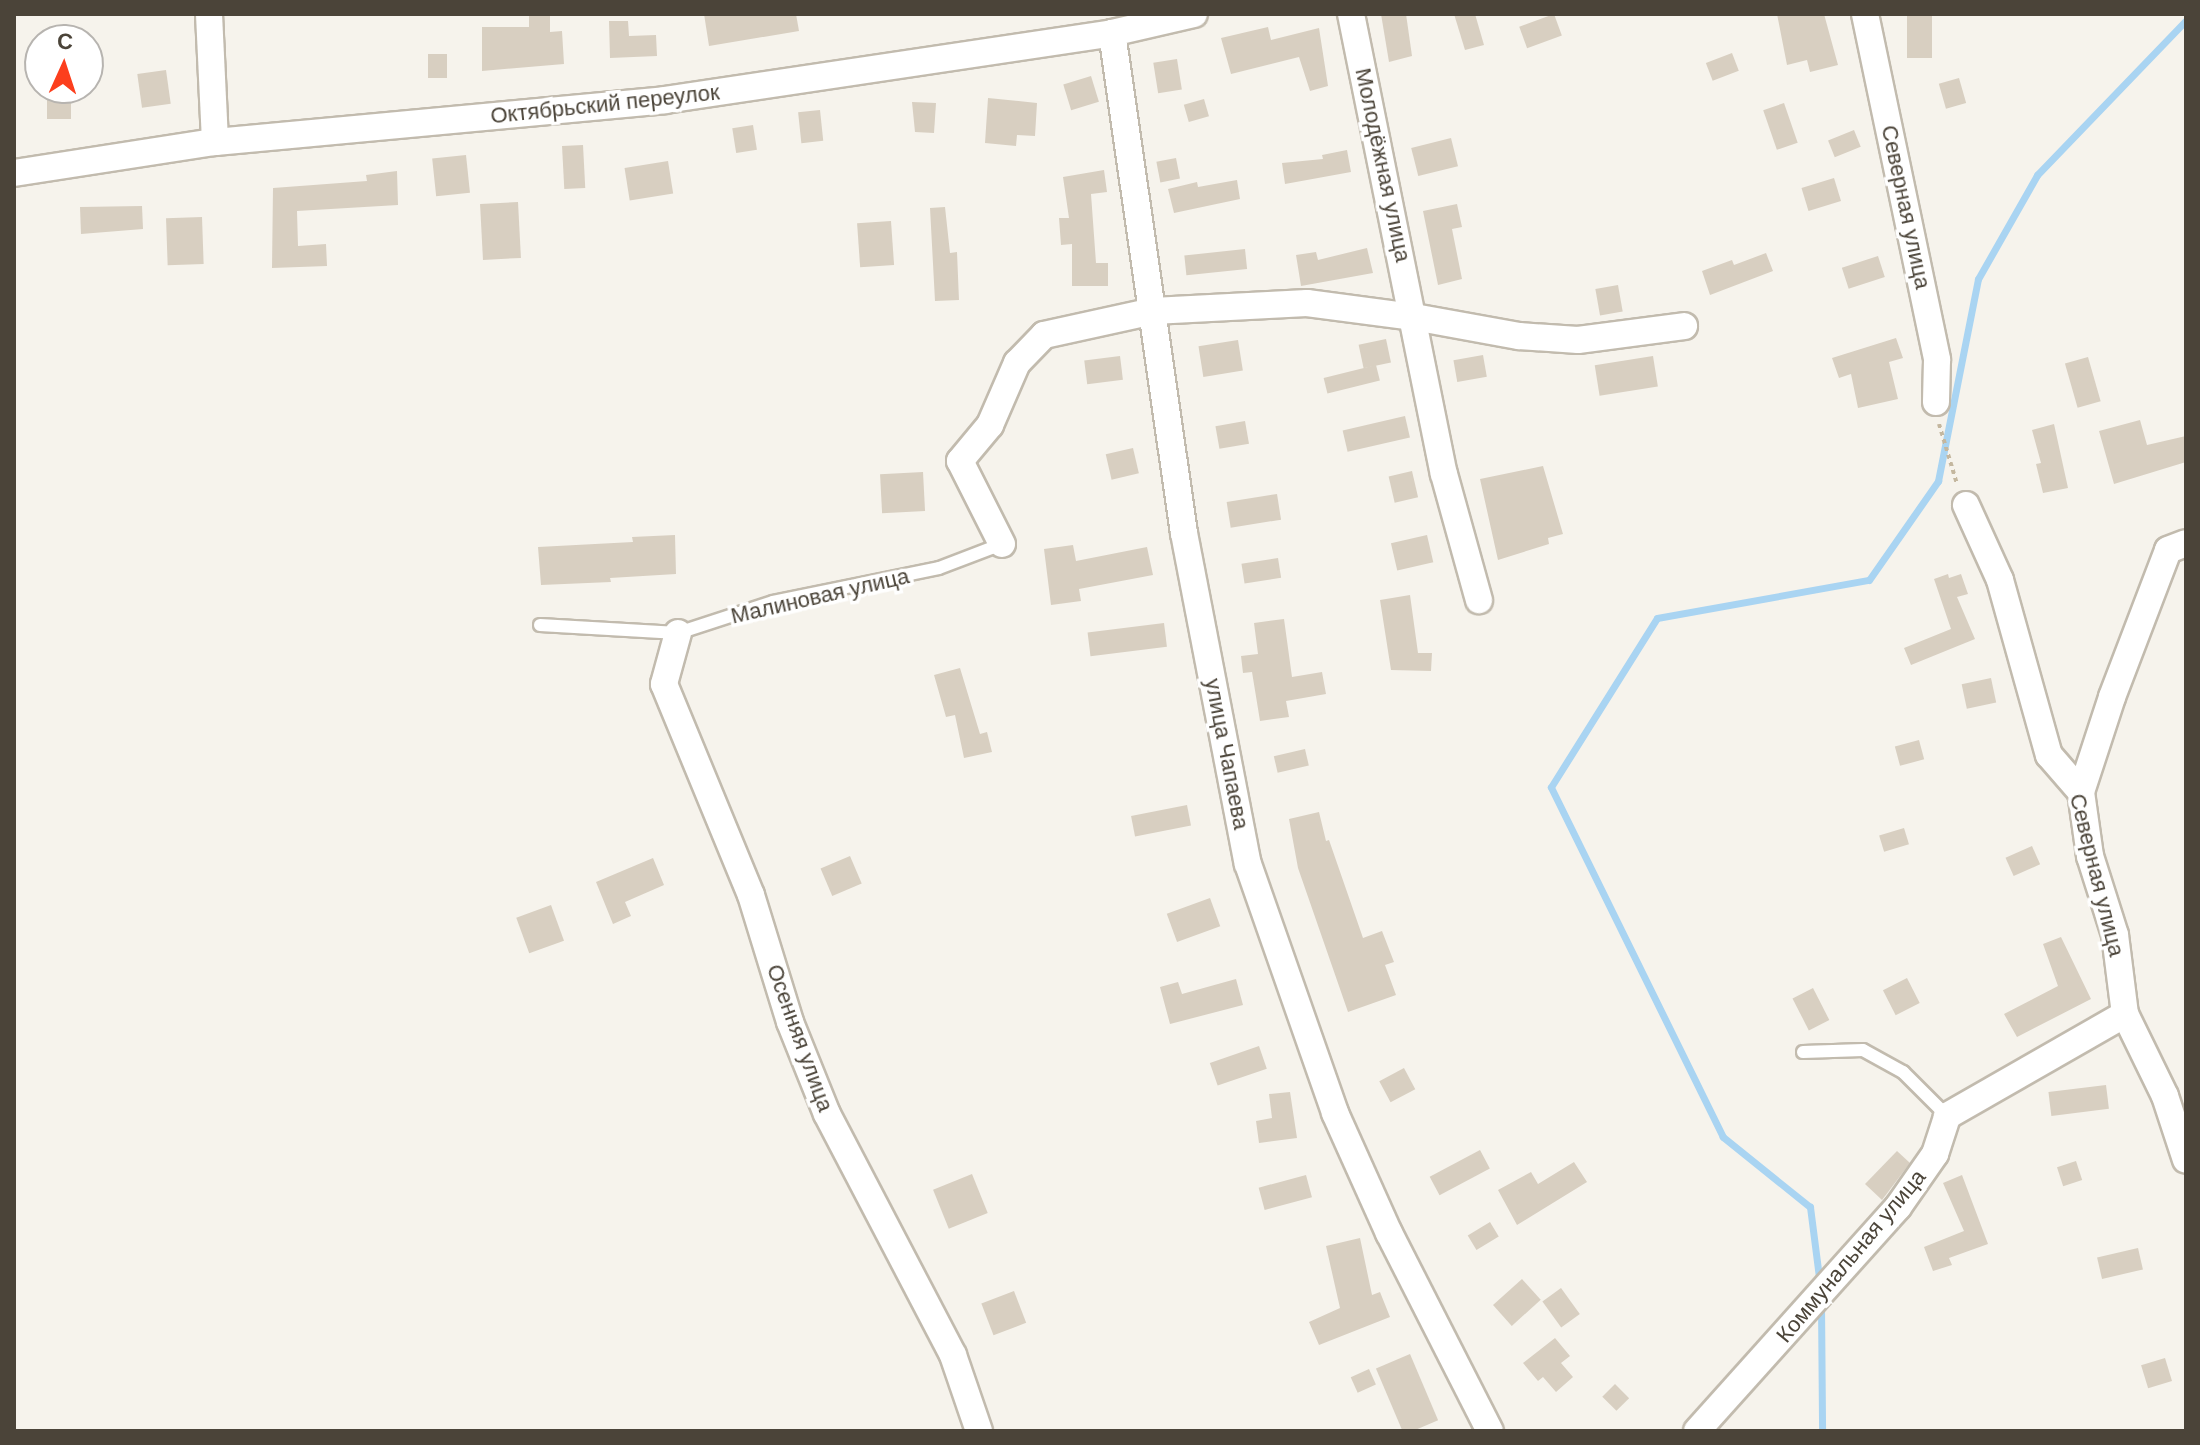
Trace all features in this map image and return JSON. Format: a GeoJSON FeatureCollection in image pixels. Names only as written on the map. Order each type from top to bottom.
{"type":"FeatureCollection","features":[{"type":"Feature","properties":{"kind":"street"},"geometry":{"type":"LineString","coordinates":[[209,14],[215,142]]}},
{"type":"Feature","properties":{"kind":"street","name":"Октябрьский переулок"},"geometry":{"type":"LineString","coordinates":[[14,173],[215,142],[665,100],[1112,33],[1194,14]]}},
{"type":"Feature","properties":{"kind":"street","name":"Молодёжная улица"},"geometry":{"type":"LineString","coordinates":[[1351,14],[1444,474],[1479,600]]}},
{"type":"Feature","properties":{"kind":"street","name":"Северная улица"},"geometry":{"type":"LineString","coordinates":[[1865,14],[1937,360],[1936,402]]}},
{"type":"Feature","properties":{"kind":"street","name":"улица Чапаева"},"geometry":{"type":"LineString","coordinates":[[1112,33],[1184,533],[1248,864],[1335,1113],[1389,1233],[1490,1431]]}},
{"type":"Feature","properties":{"kind":"street"},"geometry":{"type":"LineString","coordinates":[[1002,544],[960,461],[990,425],[1017,363],[1044,335],[1153,311],[1307,303],[1414,317],[1519,336],[1578,340],[1684,326]]}},
{"type":"Feature","properties":{"kind":"street","name":"Северная улица"},"geometry":{"type":"LineString","coordinates":[[1961,493],[2000,580],[2049,755],[2081,792],[2090,856],[2115,935],[2125,1014],[2165,1096],[2186,1160]]}},
{"type":"Feature","properties":{"kind":"street"},"geometry":{"type":"LineString","coordinates":[[2081,792],[2112,697],[2168,550],[2186,543]]}},
{"type":"Feature","properties":{"kind":"street","name":"Осенняя улица"},"geometry":{"type":"LineString","coordinates":[[678,633],[664,684],[751,895],[790,1022],[827,1114],[953,1355],[979,1431]]}},
{"type":"Feature","properties":{"kind":"street"},"geometry":{"type":"LineString","coordinates":[[1947,1116],[2125,1014]]}},
{"type":"Feature","properties":{"kind":"street","name":"Коммунальная улица"},"geometry":{"type":"LineString","coordinates":[[1697,1431],[1898,1207],[1935,1154],[1947,1116]]}},
{"type":"Feature","properties":{"kind":"lane","name":"Малиновая улица"},"geometry":{"type":"LineString","coordinates":[[540,625],[678,633],[773,602],[939,568],[1002,544]]}},
{"type":"Feature","properties":{"kind":"lane"},"geometry":{"type":"LineString","coordinates":[[1803,1052],[1863,1050],[1903,1072],[1947,1116]]}},
{"type":"Feature","properties":{"kind":"path"},"geometry":{"type":"LineString","coordinates":[[1941,437],[1961,493]]}},
{"type":"Feature","properties":{"kind":"building"},"geometry":{"type":"Polygon","coordinates":[[[529,14],[550,14],[550,32],[562,31],[564,64],[482,71],[482,27],[529,27],[529,14]]]}},
{"type":"Feature","properties":{"kind":"building"},"geometry":{"type":"Polygon","coordinates":[[[704,14],[796,14],[799,31],[709,46],[704,14]]]}},
{"type":"Feature","properties":{"kind":"building"},"geometry":{"type":"Polygon","coordinates":[[[1381,14],[1406,14],[1412,56],[1389,62],[1381,14]]]}},
{"type":"Feature","properties":{"kind":"building"},"geometry":{"type":"Polygon","coordinates":[[[1454,14],[1475,14],[1484,45],[1465,50],[1454,14]]]}},
{"type":"Feature","properties":{"kind":"building"},"geometry":{"type":"Polygon","coordinates":[[[1554,14],[1562,36],[1527,48],[1519,27],[1554,14]]]}},
{"type":"Feature","properties":{"kind":"building"},"geometry":{"type":"Polygon","coordinates":[[[1777,14],[1824,14],[1838,65],[1810,72],[1807,60],[1787,65],[1777,14]]]}},
{"type":"Feature","properties":{"kind":"building"},"geometry":{"type":"Polygon","coordinates":[[[1907,14],[1932,14],[1932,58],[1907,58],[1907,14]]]}},
{"type":"Feature","properties":{"kind":"building"},"geometry":{"type":"Polygon","coordinates":[[[609,21],[628,21],[629,36],[656,35],[657,56],[610,58],[609,21]]]}},
{"type":"Feature","properties":{"kind":"building"},"geometry":{"type":"Polygon","coordinates":[[[1268,27],[1271,40],[1319,28],[1328,86],[1310,91],[1299,57],[1231,74],[1221,38],[1268,27]]]}},
{"type":"Feature","properties":{"kind":"building"},"geometry":{"type":"Polygon","coordinates":[[[1732,53],[1739,71],[1713,81],[1706,63],[1732,53]]]}},
{"type":"Feature","properties":{"kind":"building"},"geometry":{"type":"Polygon","coordinates":[[[428,54],[447,54],[447,78],[428,78],[428,54]]]}},
{"type":"Feature","properties":{"kind":"building"},"geometry":{"type":"Polygon","coordinates":[[[1177,59],[1182,90],[1158,93],[1153,63],[1177,59]]]}},
{"type":"Feature","properties":{"kind":"building"},"geometry":{"type":"Polygon","coordinates":[[[166,70],[171,104],[142,108],[137,74],[166,70]]]}},
{"type":"Feature","properties":{"kind":"building"},"geometry":{"type":"Polygon","coordinates":[[[1091,76],[1099,102],[1071,110],[1063,84],[1091,76]]]}},
{"type":"Feature","properties":{"kind":"building"},"geometry":{"type":"Polygon","coordinates":[[[1959,78],[1966,103],[1946,109],[1939,84],[1959,78]]]}},
{"type":"Feature","properties":{"kind":"building"},"geometry":{"type":"Polygon","coordinates":[[[988,98],[1037,103],[1035,136],[1017,135],[1016,146],[985,143],[988,98]]]}},
{"type":"Feature","properties":{"kind":"building"},"geometry":{"type":"Polygon","coordinates":[[[1204,99],[1209,116],[1189,122],[1184,105],[1204,99]]]}},
{"type":"Feature","properties":{"kind":"building"},"geometry":{"type":"Polygon","coordinates":[[[912,102],[936,103],[934,133],[915,132],[912,102]]]}},
{"type":"Feature","properties":{"kind":"building"},"geometry":{"type":"Polygon","coordinates":[[[1784,103],[1798,143],[1777,150],[1763,110],[1784,103]]]}},
{"type":"Feature","properties":{"kind":"building"},"geometry":{"type":"Polygon","coordinates":[[[47,104],[71,104],[71,119],[47,119],[47,104]]]}},
{"type":"Feature","properties":{"kind":"building"},"geometry":{"type":"Polygon","coordinates":[[[820,110],[823,141],[801,143],[798,112],[820,110]]]}},
{"type":"Feature","properties":{"kind":"building"},"geometry":{"type":"Polygon","coordinates":[[[753,125],[757,150],[736,153],[732,128],[753,125]]]}},
{"type":"Feature","properties":{"kind":"building"},"geometry":{"type":"Polygon","coordinates":[[[1854,130],[1861,147],[1835,157],[1828,140],[1854,130]]]}},
{"type":"Feature","properties":{"kind":"building"},"geometry":{"type":"Polygon","coordinates":[[[1451,138],[1458,166],[1418,176],[1411,148],[1451,138]]]}},
{"type":"Feature","properties":{"kind":"building"},"geometry":{"type":"Polygon","coordinates":[[[583,145],[585,188],[564,189],[562,146],[583,145]]]}},
{"type":"Feature","properties":{"kind":"building"},"geometry":{"type":"Polygon","coordinates":[[[1347,150],[1351,172],[1285,184],[1282,163],[1323,159],[1322,155],[1347,150]]]}},
{"type":"Feature","properties":{"kind":"building"},"geometry":{"type":"Polygon","coordinates":[[[466,155],[470,193],[436,196],[432,159],[466,155]]]}},
{"type":"Feature","properties":{"kind":"building"},"geometry":{"type":"Polygon","coordinates":[[[1176,158],[1180,179],[1160,182],[1156,162],[1176,158]]]}},
{"type":"Feature","properties":{"kind":"building"},"geometry":{"type":"Polygon","coordinates":[[[668,161],[673,194],[630,200],[625,168],[668,161]]]}},
{"type":"Feature","properties":{"kind":"building"},"geometry":{"type":"Polygon","coordinates":[[[1104,170],[1107,192],[1091,194],[1096,263],[1108,263],[1108,286],[1072,286],[1072,244],[1061,245],[1059,218],[1069,218],[1063,177],[1104,170]]]}},
{"type":"Feature","properties":{"kind":"building"},"geometry":{"type":"Polygon","coordinates":[[[397,171],[398,205],[297,211],[298,246],[326,244],[327,266],[272,268],[273,188],[367,181],[366,175],[397,171]]]}},
{"type":"Feature","properties":{"kind":"building"},"geometry":{"type":"Polygon","coordinates":[[[1834,178],[1841,201],[1809,211],[1801,188],[1834,178]]]}},
{"type":"Feature","properties":{"kind":"building"},"geometry":{"type":"Polygon","coordinates":[[[1237,180],[1240,199],[1174,213],[1168,189],[1197,182],[1198,187],[1237,180]]]}},
{"type":"Feature","properties":{"kind":"building"},"geometry":{"type":"Polygon","coordinates":[[[518,202],[521,258],[483,260],[480,204],[518,202]]]}},
{"type":"Feature","properties":{"kind":"building"},"geometry":{"type":"Polygon","coordinates":[[[1457,204],[1462,227],[1452,229],[1462,279],[1438,285],[1423,211],[1457,204]]]}},
{"type":"Feature","properties":{"kind":"building"},"geometry":{"type":"Polygon","coordinates":[[[142,206],[143,229],[81,234],[80,207],[142,206]]]}},
{"type":"Feature","properties":{"kind":"building"},"geometry":{"type":"Polygon","coordinates":[[[945,207],[950,253],[957,252],[959,300],[935,301],[930,208],[945,207]]]}},
{"type":"Feature","properties":{"kind":"building"},"geometry":{"type":"Polygon","coordinates":[[[202,217],[204,264],[168,265],[166,218],[202,217]]]}},
{"type":"Feature","properties":{"kind":"building"},"geometry":{"type":"Polygon","coordinates":[[[891,221],[894,265],[860,267],[857,223],[891,221]]]}},
{"type":"Feature","properties":{"kind":"building"},"geometry":{"type":"Polygon","coordinates":[[[1367,248],[1373,273],[1301,286],[1296,255],[1316,252],[1318,260],[1367,248]]]}},
{"type":"Feature","properties":{"kind":"building"},"geometry":{"type":"Polygon","coordinates":[[[1245,249],[1247,269],[1186,275],[1184,255],[1245,249]]]}},
{"type":"Feature","properties":{"kind":"building"},"geometry":{"type":"Polygon","coordinates":[[[1766,253],[1773,271],[1710,295],[1702,271],[1732,260],[1734,265],[1766,253]]]}},
{"type":"Feature","properties":{"kind":"building"},"geometry":{"type":"Polygon","coordinates":[[[1878,256],[1885,277],[1849,289],[1842,268],[1878,256]]]}},
{"type":"Feature","properties":{"kind":"building"},"geometry":{"type":"Polygon","coordinates":[[[1618,285],[1623,312],[1600,316],[1595,289],[1618,285]]]}},
{"type":"Feature","properties":{"kind":"building"},"geometry":{"type":"Polygon","coordinates":[[[1896,338],[1903,358],[1889,362],[1898,399],[1858,408],[1851,374],[1839,378],[1832,358],[1896,338]]]}},
{"type":"Feature","properties":{"kind":"building"},"geometry":{"type":"Polygon","coordinates":[[[1386,339],[1391,362],[1364,368],[1359,345],[1386,339]]]}},
{"type":"Feature","properties":{"kind":"building"},"geometry":{"type":"Polygon","coordinates":[[[1238,340],[1243,371],[1203,377],[1198,346],[1238,340]]]}},
{"type":"Feature","properties":{"kind":"building"},"geometry":{"type":"Polygon","coordinates":[[[1483,355],[1487,377],[1457,382],[1453,360],[1483,355]]]}},
{"type":"Feature","properties":{"kind":"building"},"geometry":{"type":"Polygon","coordinates":[[[1120,356],[1123,380],[1087,384],[1084,360],[1120,356]]]}},
{"type":"Feature","properties":{"kind":"building"},"geometry":{"type":"Polygon","coordinates":[[[1653,356],[1658,387],[1600,396],[1595,365],[1653,356]]]}},
{"type":"Feature","properties":{"kind":"building"},"geometry":{"type":"Polygon","coordinates":[[[2088,357],[2101,401],[2078,408],[2065,364],[2088,357]]]}},
{"type":"Feature","properties":{"kind":"building"},"geometry":{"type":"Polygon","coordinates":[[[1376,365],[1380,381],[1327,394],[1324,378],[1376,365]]]}},
{"type":"Feature","properties":{"kind":"building"},"geometry":{"type":"Polygon","coordinates":[[[1405,416],[1410,437],[1348,452],[1343,430],[1405,416]]]}},
{"type":"Feature","properties":{"kind":"building"},"geometry":{"type":"Polygon","coordinates":[[[2140,420],[2147,445],[2186,436],[2186,462],[2114,484],[2099,431],[2140,420]]]}},
{"type":"Feature","properties":{"kind":"building"},"geometry":{"type":"Polygon","coordinates":[[[1245,421],[1249,444],[1219,449],[1215,426],[1245,421]]]}},
{"type":"Feature","properties":{"kind":"building"},"geometry":{"type":"Polygon","coordinates":[[[2054,424],[2068,488],[2043,493],[2036,464],[2041,463],[2032,430],[2054,424]]]}},
{"type":"Feature","properties":{"kind":"building"},"geometry":{"type":"Polygon","coordinates":[[[1133,448],[1139,473],[1112,480],[1106,454],[1133,448]]]}},
{"type":"Feature","properties":{"kind":"building"},"geometry":{"type":"Polygon","coordinates":[[[1543,466],[1563,534],[1548,538],[1549,544],[1498,560],[1480,479],[1543,466]]]}},
{"type":"Feature","properties":{"kind":"building"},"geometry":{"type":"Polygon","coordinates":[[[1412,471],[1418,497],[1395,503],[1389,476],[1412,471]]]}},
{"type":"Feature","properties":{"kind":"building"},"geometry":{"type":"Polygon","coordinates":[[[923,472],[925,511],[882,513],[880,474],[923,472]]]}},
{"type":"Feature","properties":{"kind":"building"},"geometry":{"type":"Polygon","coordinates":[[[1277,494],[1281,520],[1231,528],[1227,502],[1277,494]]]}},
{"type":"Feature","properties":{"kind":"building"},"geometry":{"type":"Polygon","coordinates":[[[675,535],[676,574],[610,578],[611,582],[541,585],[538,547],[633,542],[632,537],[675,535]]]}},
{"type":"Feature","properties":{"kind":"building"},"geometry":{"type":"Polygon","coordinates":[[[1427,535],[1433,562],[1397,571],[1391,543],[1427,535]]]}},
{"type":"Feature","properties":{"kind":"building"},"geometry":{"type":"Polygon","coordinates":[[[1073,545],[1076,561],[1147,547],[1153,575],[1079,589],[1081,601],[1051,605],[1044,549],[1073,545]]]}},
{"type":"Feature","properties":{"kind":"building"},"geometry":{"type":"Polygon","coordinates":[[[1278,558],[1281,578],[1245,584],[1241,564],[1278,558]]]}},
{"type":"Feature","properties":{"kind":"building"},"geometry":{"type":"Polygon","coordinates":[[[1948,574],[1949,578],[1961,574],[1968,594],[1957,597],[1975,639],[1911,665],[1904,648],[1951,629],[1934,579],[1948,574]]]}},
{"type":"Feature","properties":{"kind":"building"},"geometry":{"type":"Polygon","coordinates":[[[1410,595],[1418,653],[1432,653],[1431,671],[1391,670],[1380,600],[1410,595]]]}},
{"type":"Feature","properties":{"kind":"building"},"geometry":{"type":"Polygon","coordinates":[[[1284,619],[1292,677],[1322,672],[1326,694],[1286,701],[1289,717],[1260,721],[1252,672],[1243,673],[1241,656],[1258,654],[1254,623],[1284,619]]]}},
{"type":"Feature","properties":{"kind":"building"},"geometry":{"type":"Polygon","coordinates":[[[1164,623],[1167,647],[1090,656],[1088,632],[1164,623]]]}},
{"type":"Feature","properties":{"kind":"building"},"geometry":{"type":"Polygon","coordinates":[[[960,668],[980,734],[987,732],[992,752],[964,758],[955,715],[946,717],[934,675],[960,668]]]}},
{"type":"Feature","properties":{"kind":"building"},"geometry":{"type":"Polygon","coordinates":[[[1991,678],[1996,702],[1967,709],[1962,684],[1991,678]]]}},
{"type":"Feature","properties":{"kind":"building"},"geometry":{"type":"Polygon","coordinates":[[[1919,740],[1924,759],[1900,766],[1895,746],[1919,740]]]}},
{"type":"Feature","properties":{"kind":"building"},"geometry":{"type":"Polygon","coordinates":[[[1305,749],[1309,766],[1278,773],[1274,756],[1305,749]]]}},
{"type":"Feature","properties":{"kind":"building"},"geometry":{"type":"Polygon","coordinates":[[[1187,805],[1191,826],[1135,836],[1131,816],[1187,805]]]}},
{"type":"Feature","properties":{"kind":"building"},"geometry":{"type":"Polygon","coordinates":[[[1319,812],[1326,841],[1329,840],[1363,938],[1382,931],[1394,962],[1385,965],[1396,995],[1348,1012],[1298,868],[1289,819],[1319,812]]]}},
{"type":"Feature","properties":{"kind":"building"},"geometry":{"type":"Polygon","coordinates":[[[1904,828],[1909,844],[1884,852],[1879,836],[1904,828]]]}},
{"type":"Feature","properties":{"kind":"building"},"geometry":{"type":"Polygon","coordinates":[[[2032,846],[2040,864],[2014,876],[2006,858],[2032,846]]]}},
{"type":"Feature","properties":{"kind":"building"},"geometry":{"type":"Polygon","coordinates":[[[850,856],[862,884],[832,896],[821,869],[850,856]]]}},
{"type":"Feature","properties":{"kind":"building"},"geometry":{"type":"Polygon","coordinates":[[[653,858],[664,885],[625,902],[631,916],[613,924],[596,882],[653,858]]]}},
{"type":"Feature","properties":{"kind":"building"},"geometry":{"type":"Polygon","coordinates":[[[1210,898],[1220,926],[1177,942],[1167,914],[1210,898]]]}},
{"type":"Feature","properties":{"kind":"building"},"geometry":{"type":"Polygon","coordinates":[[[551,905],[564,941],[529,953],[516,918],[551,905]]]}},
{"type":"Feature","properties":{"kind":"building"},"geometry":{"type":"Polygon","coordinates":[[[2061,937],[2091,999],[2017,1037],[2004,1014],[2058,986],[2043,944],[2061,937]]]}},
{"type":"Feature","properties":{"kind":"building"},"geometry":{"type":"Polygon","coordinates":[[[1907,978],[1920,1003],[1896,1015],[1883,990],[1907,978]]]}},
{"type":"Feature","properties":{"kind":"building"},"geometry":{"type":"Polygon","coordinates":[[[1236,979],[1243,1005],[1170,1024],[1160,987],[1178,982],[1182,994],[1236,979]]]}},
{"type":"Feature","properties":{"kind":"building"},"geometry":{"type":"Polygon","coordinates":[[[1813,988],[1829,1020],[1809,1031],[1793,998],[1813,988]]]}},
{"type":"Feature","properties":{"kind":"building"},"geometry":{"type":"Polygon","coordinates":[[[1259,1046],[1267,1069],[1218,1086],[1210,1063],[1259,1046]]]}},
{"type":"Feature","properties":{"kind":"building"},"geometry":{"type":"Polygon","coordinates":[[[1404,1068],[1415,1089],[1391,1102],[1379,1081],[1404,1068]]]}},
{"type":"Feature","properties":{"kind":"building"},"geometry":{"type":"Polygon","coordinates":[[[2106,1085],[2109,1109],[2051,1116],[2048,1092],[2106,1085]]]}},
{"type":"Feature","properties":{"kind":"building"},"geometry":{"type":"Polygon","coordinates":[[[1290,1092],[1297,1138],[1259,1143],[1256,1121],[1272,1118],[1269,1094],[1290,1092]]]}},
{"type":"Feature","properties":{"kind":"building"},"geometry":{"type":"Polygon","coordinates":[[[1480,1150],[1490,1169],[1440,1195],[1430,1177],[1480,1150]]]}},
{"type":"Feature","properties":{"kind":"building"},"geometry":{"type":"Polygon","coordinates":[[[1897,1151],[1910,1163],[1882,1200],[1865,1184],[1897,1151]]]}},
{"type":"Feature","properties":{"kind":"building"},"geometry":{"type":"Polygon","coordinates":[[[2076,1161],[2082,1180],[2063,1186],[2057,1167],[2076,1161]]]}},
{"type":"Feature","properties":{"kind":"building"},"geometry":{"type":"Polygon","coordinates":[[[1574,1162],[1587,1182],[1517,1225],[1498,1190],[1531,1172],[1538,1184],[1574,1162]]]}},
{"type":"Feature","properties":{"kind":"building"},"geometry":{"type":"Polygon","coordinates":[[[972,1174],[988,1213],[949,1229],[933,1190],[972,1174]]]}},
{"type":"Feature","properties":{"kind":"building"},"geometry":{"type":"Polygon","coordinates":[[[1306,1175],[1312,1197],[1265,1210],[1259,1188],[1306,1175]]]}},
{"type":"Feature","properties":{"kind":"building"},"geometry":{"type":"Polygon","coordinates":[[[1962,1175],[1988,1244],[1949,1258],[1952,1265],[1933,1271],[1924,1247],[1964,1231],[1943,1183],[1962,1175]]]}},
{"type":"Feature","properties":{"kind":"building"},"geometry":{"type":"Polygon","coordinates":[[[1490,1222],[1499,1237],[1476,1250],[1468,1235],[1490,1222]]]}},
{"type":"Feature","properties":{"kind":"building"},"geometry":{"type":"Polygon","coordinates":[[[1360,1238],[1372,1295],[1380,1292],[1390,1317],[1319,1345],[1309,1322],[1340,1308],[1326,1246],[1360,1238]]]}},
{"type":"Feature","properties":{"kind":"building"},"geometry":{"type":"Polygon","coordinates":[[[2138,1248],[2143,1269],[2102,1279],[2097,1257],[2138,1248]]]}},
{"type":"Feature","properties":{"kind":"building"},"geometry":{"type":"Polygon","coordinates":[[[1522,1279],[1541,1300],[1512,1326],[1493,1305],[1522,1279]]]}},
{"type":"Feature","properties":{"kind":"building"},"geometry":{"type":"Polygon","coordinates":[[[1561,1288],[1580,1314],[1561,1327],[1542,1302],[1561,1288]]]}},
{"type":"Feature","properties":{"kind":"building"},"geometry":{"type":"Polygon","coordinates":[[[1014,1291],[1026,1323],[994,1335],[981,1304],[1014,1291]]]}},
{"type":"Feature","properties":{"kind":"building"},"geometry":{"type":"Polygon","coordinates":[[[1555,1338],[1570,1356],[1561,1363],[1573,1377],[1556,1392],[1543,1377],[1538,1381],[1523,1363],[1555,1338]]]}},
{"type":"Feature","properties":{"kind":"building"},"geometry":{"type":"Polygon","coordinates":[[[1410,1354],[1438,1420],[1413,1431],[1402,1431],[1376,1368],[1410,1354]]]}},
{"type":"Feature","properties":{"kind":"building"},"geometry":{"type":"Polygon","coordinates":[[[2165,1358],[2172,1381],[2148,1388],[2141,1365],[2165,1358]]]}},
{"type":"Feature","properties":{"kind":"building"},"geometry":{"type":"Polygon","coordinates":[[[1369,1369],[1376,1385],[1358,1393],[1351,1377],[1369,1369]]]}},
{"type":"Feature","properties":{"kind":"building"},"geometry":{"type":"Polygon","coordinates":[[[1615,1384],[1629,1398],[1616,1411],[1602,1397],[1615,1384]]]}},
{"type":"Feature","properties":{"kind":"waterway"},"geometry":{"type":"LineString","coordinates":[[1820,1285],[1810,1207],[1723,1137],[1551,787],[1657,618],[1869,580],[1938,481],[1978,279],[2037,175],[2186,20]]}},
{"type":"Feature","properties":{"kind":"waterway"},"geometry":{"type":"LineString","coordinates":[[1821,1305],[1822,1431]]}}]}
